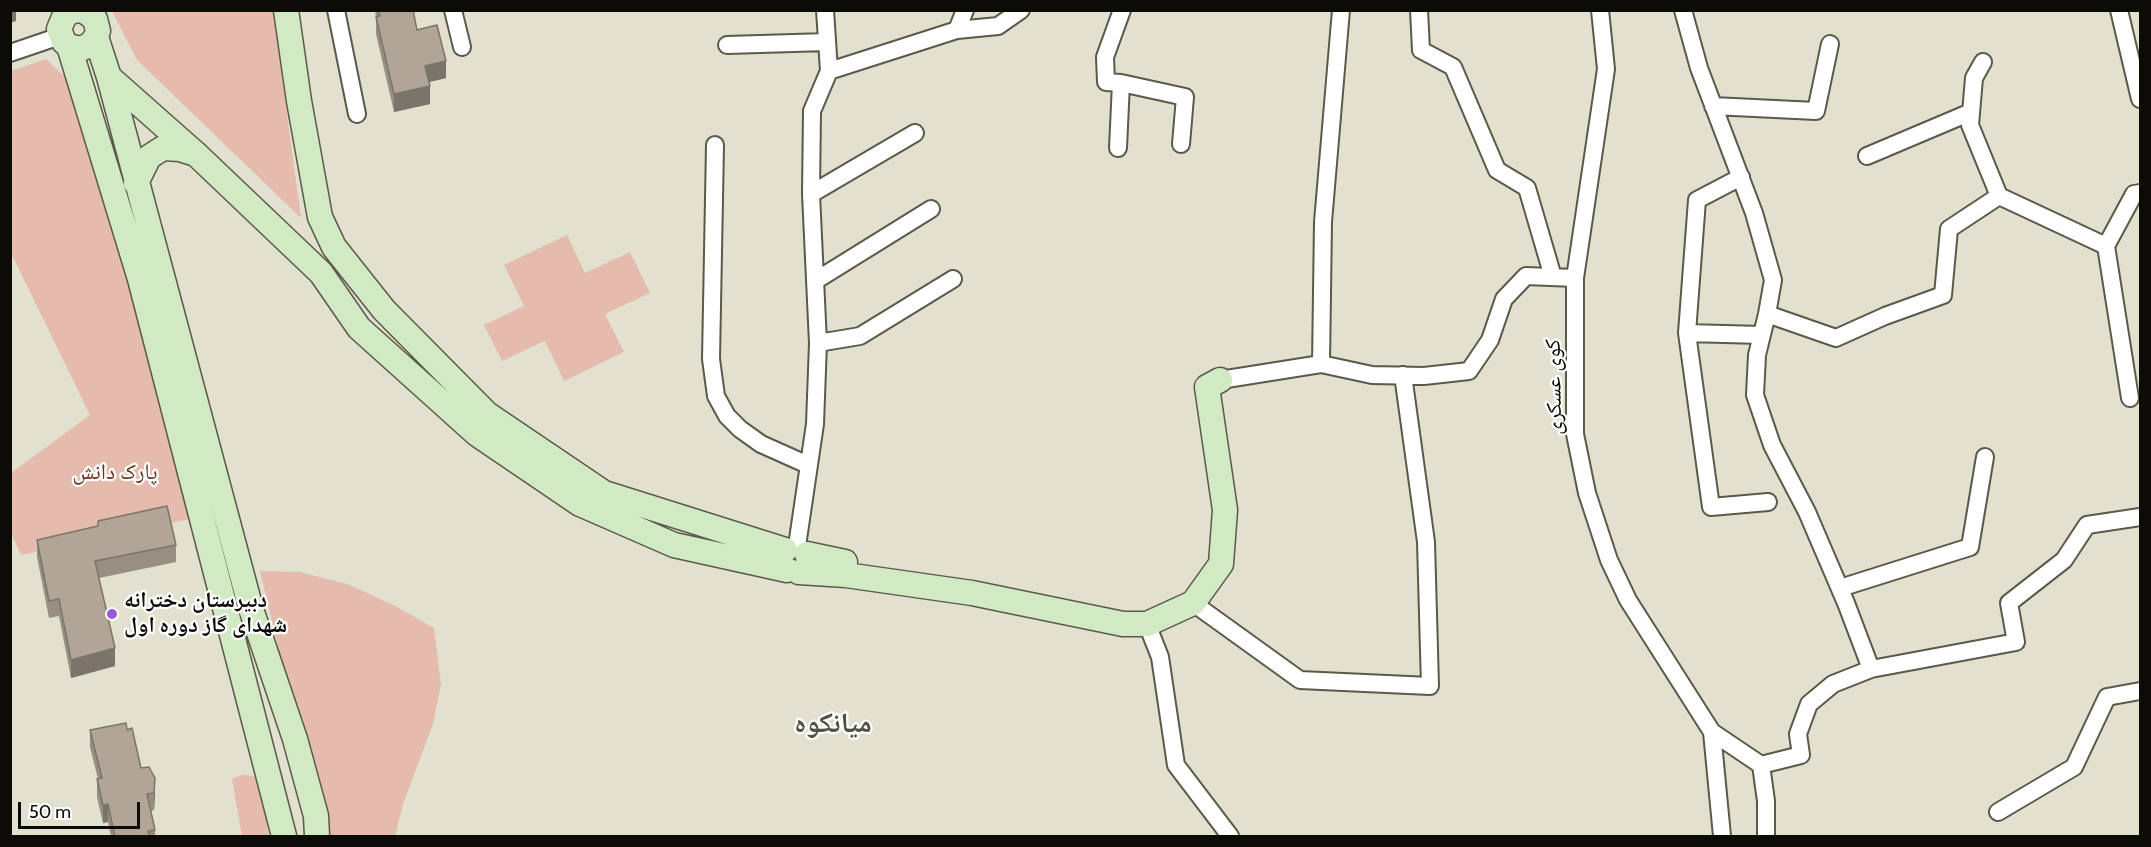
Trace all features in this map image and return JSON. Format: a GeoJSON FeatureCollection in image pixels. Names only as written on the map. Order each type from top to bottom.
{"type":"FeatureCollection","features":[{"type":"Feature","properties":{"kind":"main road"},"geometry":{"type":"LineString","coordinates":[[286,10],[299,101],[321,217],[334,247],[384,310],[487,414],[604,493],[846,575],[972,593],[1123,624],[1147,624],[1193,603],[1221,564],[1226,510],[1207,387],[1221,380]]}},
{"type":"Feature","properties":{"kind":"main road"},"geometry":{"type":"LineString","coordinates":[[284,837],[140,279],[63,29],[65,15],[73,11],[88,17],[109,77],[251,609],[295,739],[316,816],[317,837]]}},
{"type":"Feature","properties":{"kind":"main road"},"geometry":{"type":"LineString","coordinates":[[63,29],[80,49],[90,45],[88,17]]}},
{"type":"Feature","properties":{"kind":"main road"},"geometry":{"type":"LineString","coordinates":[[109,77],[196,154],[321,273],[359,328],[477,434],[580,504],[674,545],[795,558]]}},
{"type":"Feature","properties":{"kind":"main road"},"geometry":{"type":"LineString","coordinates":[[136,183],[149,158],[163,148],[180,149],[196,154]]}},
{"type":"Feature","properties":{"kind":"street"},"geometry":{"type":"LineString","coordinates":[[336,10],[357,114]]}},
{"type":"Feature","properties":{"kind":"street"},"geometry":{"type":"LineString","coordinates":[[453,10],[462,47]]}},
{"type":"Feature","properties":{"kind":"street"},"geometry":{"type":"LineString","coordinates":[[795,558],[815,424],[818,343],[811,194],[812,111],[829,72],[825,10]]}},
{"type":"Feature","properties":{"kind":"street"},"geometry":{"type":"LineString","coordinates":[[957,30],[965,10]]}},
{"type":"Feature","properties":{"kind":"street"},"geometry":{"type":"LineString","coordinates":[[829,72],[957,30],[999,26],[1021,10]]}},
{"type":"Feature","properties":{"kind":"street"},"geometry":{"type":"LineString","coordinates":[[1122,10],[1105,57],[1106,82],[1185,96],[1181,144]]}},
{"type":"Feature","properties":{"kind":"street"},"geometry":{"type":"LineString","coordinates":[[1321,364],[1323,222],[1341,10]]}},
{"type":"Feature","properties":{"kind":"street"},"geometry":{"type":"LineString","coordinates":[[1419,10],[1421,50],[1453,68],[1497,170],[1527,188],[1553,277]]}},
{"type":"Feature","properties":{"kind":"street","name":"کوی عسکری"},"geometry":{"type":"LineString","coordinates":[[1600,10],[1606,69],[1575,278],[1575,434],[1587,493],[1609,560],[1628,600],[1712,732]]}},
{"type":"Feature","properties":{"kind":"street"},"geometry":{"type":"LineString","coordinates":[[1683,10],[1699,68],[1754,213],[1773,280],[1756,355],[1755,395],[1772,445],[1807,512],[1840,588],[1871,669]]}},
{"type":"Feature","properties":{"kind":"street"},"geometry":{"type":"LineString","coordinates":[[2119,10],[2140,99]]}},
{"type":"Feature","properties":{"kind":"street"},"geometry":{"type":"LineString","coordinates":[[10,53],[63,29]]}},
{"type":"Feature","properties":{"kind":"street"},"geometry":{"type":"LineString","coordinates":[[727,45],[827,42]]}},
{"type":"Feature","properties":{"kind":"street"},"geometry":{"type":"LineString","coordinates":[[1713,106],[1816,111],[1830,44]]}},
{"type":"Feature","properties":{"kind":"street"},"geometry":{"type":"LineString","coordinates":[[1983,62],[1974,78],[1970,125],[1998,196],[2106,246]]}},
{"type":"Feature","properties":{"kind":"street"},"geometry":{"type":"LineString","coordinates":[[1118,148],[1121,83]]}},
{"type":"Feature","properties":{"kind":"street"},"geometry":{"type":"LineString","coordinates":[[1867,156],[1971,112]]}},
{"type":"Feature","properties":{"kind":"street"},"geometry":{"type":"LineString","coordinates":[[811,194],[915,133]]}},
{"type":"Feature","properties":{"kind":"street"},"geometry":{"type":"LineString","coordinates":[[715,145],[711,359],[716,396],[727,416],[740,429],[761,444],[808,465]]}},
{"type":"Feature","properties":{"kind":"street"},"geometry":{"type":"LineString","coordinates":[[1740,177],[1697,200],[1687,333],[1711,507],[1768,502]]}},
{"type":"Feature","properties":{"kind":"street"},"geometry":{"type":"LineString","coordinates":[[2130,398],[2106,246],[2134,194],[2140,193]]}},
{"type":"Feature","properties":{"kind":"street"},"geometry":{"type":"LineString","coordinates":[[1767,314],[1836,338],[1885,316],[1943,295],[1949,228],[1998,196]]}},
{"type":"Feature","properties":{"kind":"street"},"geometry":{"type":"LineString","coordinates":[[815,281],[932,209]]}},
{"type":"Feature","properties":{"kind":"street"},"geometry":{"type":"LineString","coordinates":[[1221,380],[1321,364],[1372,375],[1424,376],[1469,371],[1490,340],[1504,298],[1526,276],[1575,278]]}},
{"type":"Feature","properties":{"kind":"street"},"geometry":{"type":"LineString","coordinates":[[818,343],[860,336],[953,279]]}},
{"type":"Feature","properties":{"kind":"street"},"geometry":{"type":"LineString","coordinates":[[1687,333],[1762,335]]}},
{"type":"Feature","properties":{"kind":"street"},"geometry":{"type":"LineString","coordinates":[[1193,603],[1300,680],[1430,686],[1426,543],[1403,375]]}},
{"type":"Feature","properties":{"kind":"street"},"geometry":{"type":"LineString","coordinates":[[1840,588],[1970,547],[1985,457]]}},
{"type":"Feature","properties":{"kind":"street"},"geometry":{"type":"LineString","coordinates":[[1712,732],[1761,765],[1801,755],[1798,734],[1809,704],[1833,684],[1871,669],[2016,642],[2009,603],[2064,560],[2087,525],[2140,517]]}},
{"type":"Feature","properties":{"kind":"street"},"geometry":{"type":"LineString","coordinates":[[1147,624],[1160,657],[1176,765],[1230,837]]}},
{"type":"Feature","properties":{"kind":"street"},"geometry":{"type":"LineString","coordinates":[[1998,812],[2074,766],[2107,697],[2140,691]]}},
{"type":"Feature","properties":{"kind":"street"},"geometry":{"type":"LineString","coordinates":[[1712,732],[1722,837]]}},
{"type":"Feature","properties":{"kind":"street"},"geometry":{"type":"LineString","coordinates":[[1761,765],[1766,801],[1766,837]]}},
{"type":"Feature","properties":{"kind":"green space"},"geometry":{"type":"Polygon","coordinates":[[[112,11],[273,11],[301,218],[137,60],[112,11]]]}},
{"type":"Feature","properties":{"kind":"green space","name":"پارک دانش"},"geometry":{"type":"Polygon","coordinates":[[[46,59],[76,87],[190,519],[21,555],[11,533],[11,473],[90,415],[11,253],[11,71],[46,59]]]}},
{"type":"Feature","properties":{"kind":"green space"},"geometry":{"type":"Polygon","coordinates":[[[567,235],[585,273],[630,252],[650,293],[605,314],[624,352],[564,381],[545,341],[502,361],[484,325],[524,306],[504,265],[567,235]]]}},
{"type":"Feature","properties":{"kind":"green space"},"geometry":{"type":"Polygon","coordinates":[[[260,571],[300,572],[350,585],[395,606],[434,628],[441,684],[433,724],[403,804],[395,836],[318,836],[316,807],[260,571]]]}},
{"type":"Feature","properties":{"kind":"green space"},"geometry":{"type":"Polygon","coordinates":[[[242,775],[258,776],[269,836],[242,836],[232,779],[242,775]]]}},
{"type":"Feature","properties":{"kind":"building"},"geometry":{"type":"Polygon","coordinates":[[[378,10],[413,10],[417,30],[437,25],[446,61],[425,66],[430,86],[394,94],[376,17],[380,16],[378,10]]]}},
{"type":"Feature","properties":{"kind":"building"},"geometry":{"type":"Polygon","coordinates":[[[167,506],[176,545],[95,561],[115,648],[71,660],[59,599],[49,601],[37,540],[98,526],[98,521],[167,506]]]}},
{"type":"Feature","properties":{"kind":"building"},"geometry":{"type":"Polygon","coordinates":[[[126,723],[127,730],[132,728],[141,768],[149,767],[155,778],[154,793],[147,794],[155,830],[148,831],[150,837],[115,837],[108,804],[103,805],[97,779],[102,778],[90,730],[126,723]]]}},
{"type":"Feature","properties":{"kind":"place","name":"دبیرستان دخترانه شهدای گاز دوره اول"},"geometry":{"type":"Point","coordinates":[112,614]}},
{"type":"Feature","properties":{"kind":"district","name":"میانکوه"},"geometry":{"type":"Point","coordinates":[833,724]}}]}
